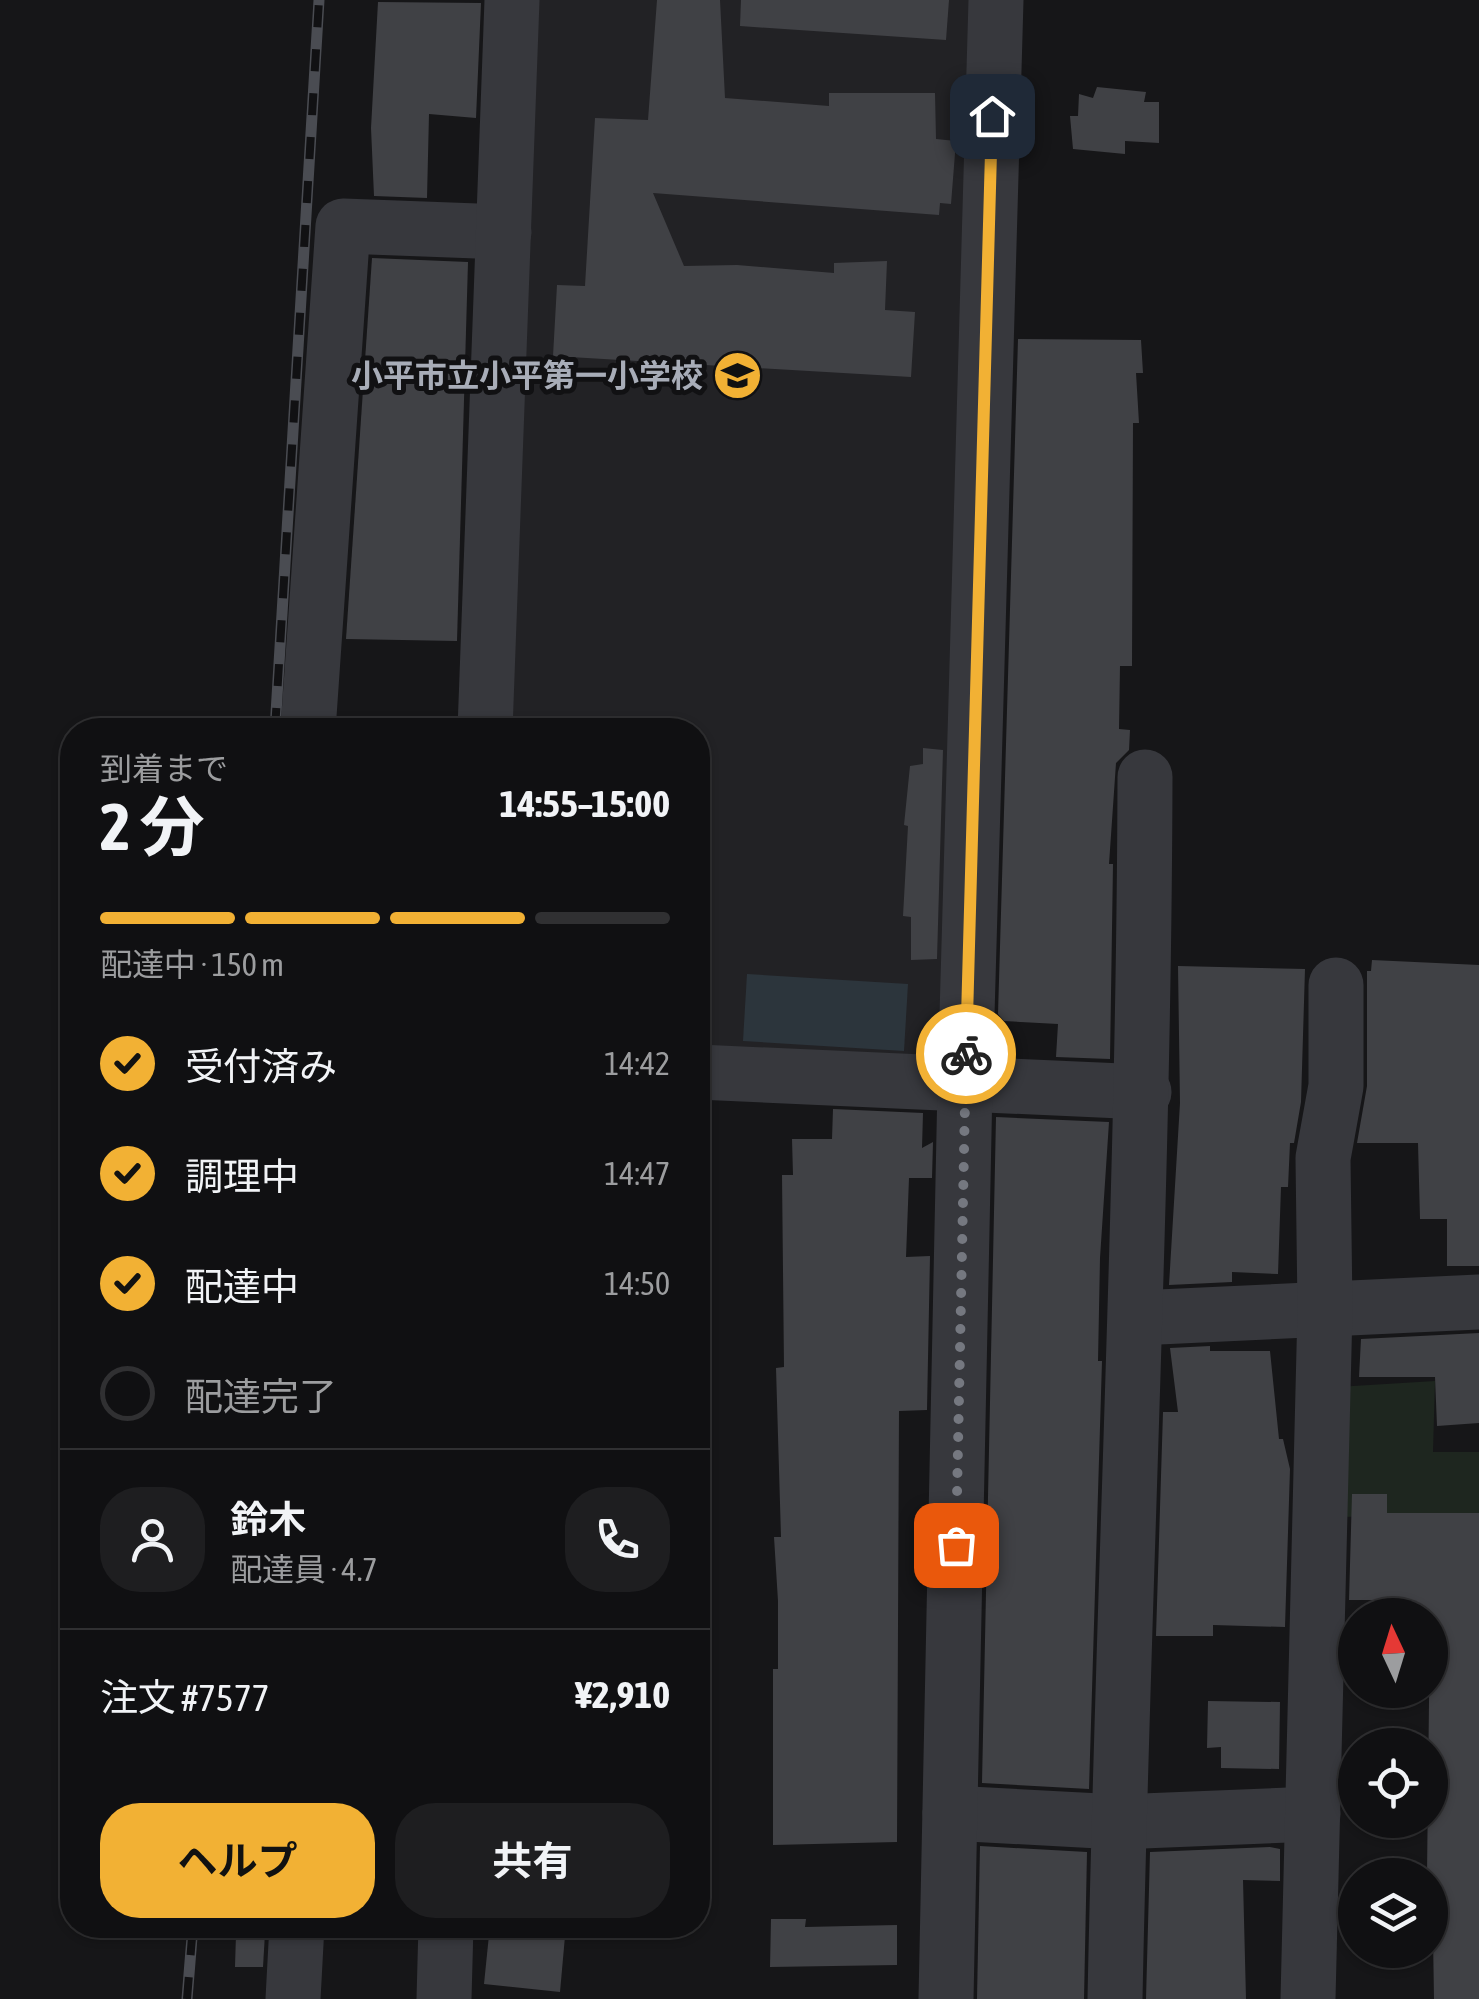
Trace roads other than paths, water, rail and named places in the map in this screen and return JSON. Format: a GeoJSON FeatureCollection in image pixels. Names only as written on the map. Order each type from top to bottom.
{"type":"FeatureCollection","features":[{"type":"Feature","properties":{"kind":"street"},"geometry":{"type":"LineString","coordinates":[[485,718],[512,0]]}},
{"type":"Feature","properties":{"kind":"street"},"geometry":{"type":"LineString","coordinates":[[946,1999],[965,1085],[996,0]]}},
{"type":"Feature","properties":{"kind":"street"},"geometry":{"type":"LineString","coordinates":[[309,718],[343,226],[504,232]]}},
{"type":"Feature","properties":{"kind":"street"},"geometry":{"type":"LineString","coordinates":[[1115,1999],[1144,1092],[1145,777]]}},
{"type":"Feature","properties":{"kind":"street"},"geometry":{"type":"LineString","coordinates":[[1308,1999],[1324,1309],[1322,1158],[1336,1086],[1336,985]]}},
{"type":"Feature","properties":{"kind":"street"},"geometry":{"type":"LineString","coordinates":[[710,1073],[1144,1092]]}},
{"type":"Feature","properties":{"kind":"street"},"geometry":{"type":"LineString","coordinates":[[1138,1318],[1479,1302]]}},
{"type":"Feature","properties":{"kind":"street"},"geometry":{"type":"LineString","coordinates":[[950,1813],[1118,1822],[1312,1814]]}},
{"type":"Feature","properties":{"kind":"street"},"geometry":{"type":"LineString","coordinates":[[294,1999],[296,1938]]}},
{"type":"Feature","properties":{"kind":"street"},"geometry":{"type":"LineString","coordinates":[[444,1999],[446,1938]]}},
{"type":"Feature","properties":{"kind":"railway"},"geometry":{"type":"LineString","coordinates":[[276,718],[319,0]]}},
{"type":"Feature","properties":{"kind":"railway"},"geometry":{"type":"LineString","coordinates":[[187,1999],[192,1938]]}},
{"type":"Feature","properties":{"kind":"place","name":"小平市立小平第一小学校"},"geometry":{"type":"Point","coordinates":[738,376]}}]}
